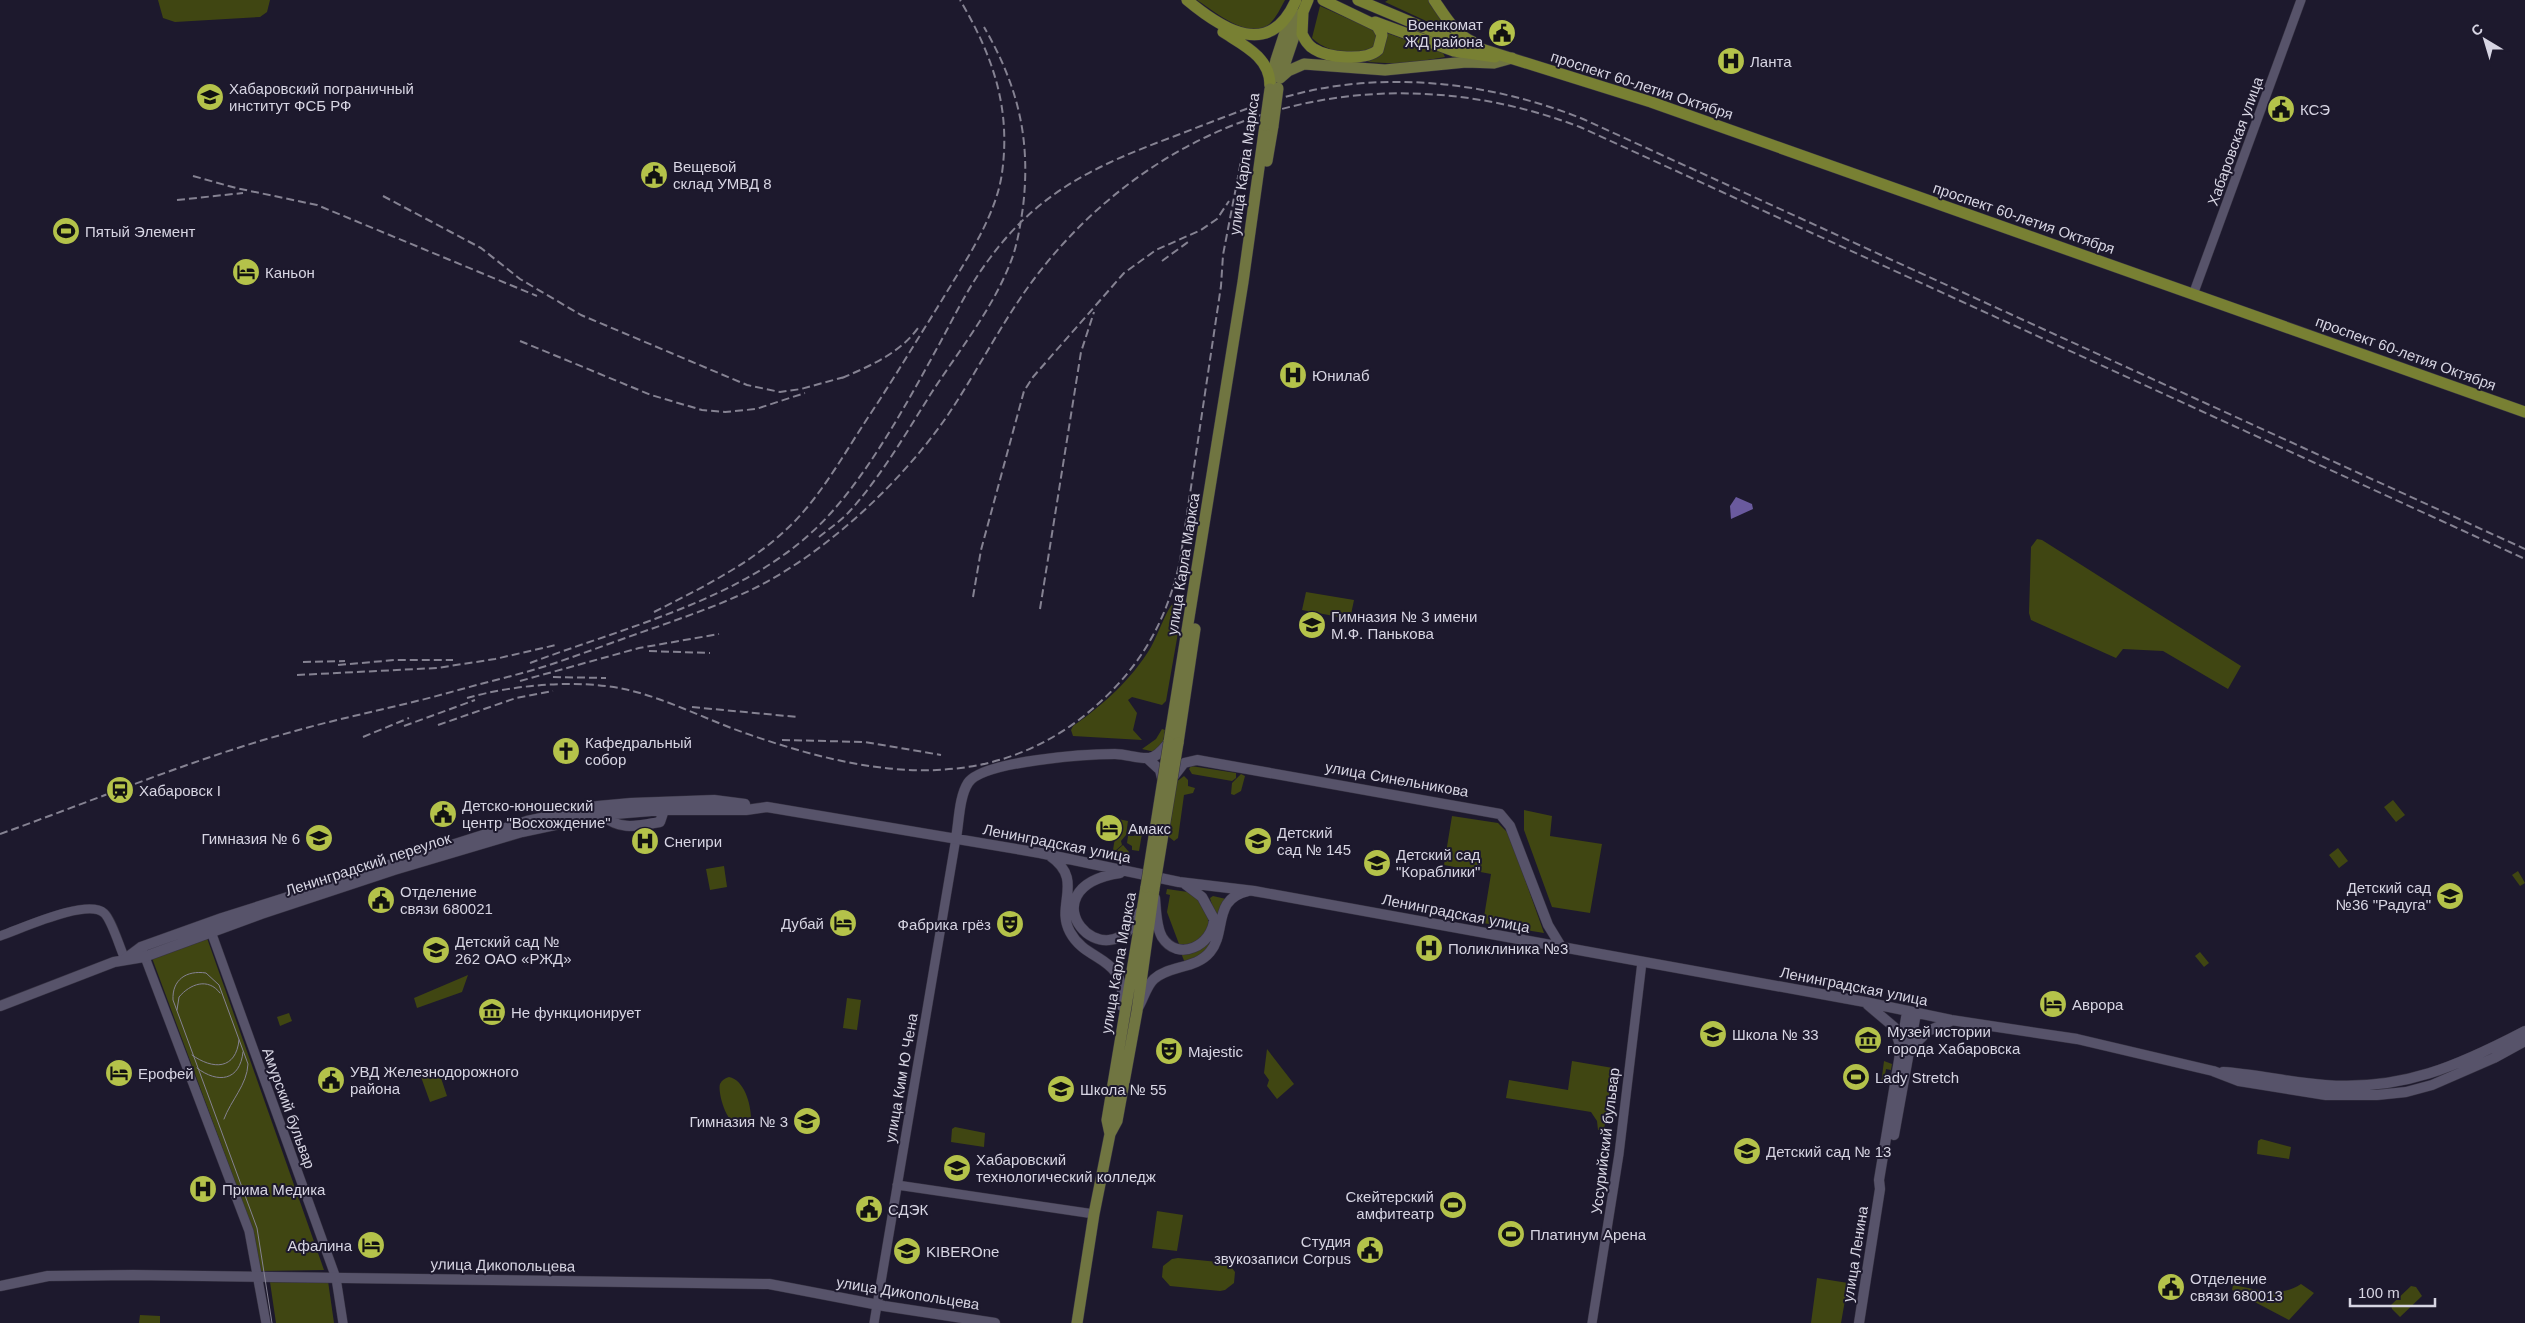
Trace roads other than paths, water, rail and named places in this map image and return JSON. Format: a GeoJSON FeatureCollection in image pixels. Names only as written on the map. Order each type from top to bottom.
{"type":"FeatureCollection","features":[{"type":"Feature","properties":{"kind":"highway"},"geometry":{"type":"LineString","coordinates":[[1179,0],[1257,55],[1275,85]]}},
{"type":"Feature","properties":{"kind":"highway"},"geometry":{"type":"LineString","coordinates":[[1187,0],[1232,30],[1252,36],[1271,31],[1297,6],[1308,0]]}},
{"type":"Feature","properties":{"kind":"highway"},"geometry":{"type":"LineString","coordinates":[[1297,6],[1302,34],[1315,50],[1358,58],[1367,57],[1378,50],[1382,40],[1377,26],[1323,0]]}},
{"type":"Feature","properties":{"kind":"highway","name":"проспект 60-летия Октября"},"geometry":{"type":"LineString","coordinates":[[1323,0],[1454,51],[1480,57],[1512,58]]}},
{"type":"Feature","properties":{"kind":"highway","name":"проспект 60-летия Октября"},"geometry":{"type":"LineString","coordinates":[[1358,0],[1426,30],[1651,102],[2194,292],[2525,412]]}},
{"type":"Feature","properties":{"kind":"highway"},"geometry":{"type":"LineString","coordinates":[[1434,0],[1454,28],[1466,39],[1512,58]]}},
{"type":"Feature","properties":{"kind":"main road"},"geometry":{"type":"LineString","coordinates":[[1269,125],[1275,85],[1297,6]]}},
{"type":"Feature","properties":{"kind":"main road"},"geometry":{"type":"LineString","coordinates":[[1275,85],[1288,70],[1304,64],[1385,70],[1466,62],[1494,63],[1512,58]]}},
{"type":"Feature","properties":{"kind":"main road","name":"улица Карла Маркса"},"geometry":{"type":"LineString","coordinates":[[1077,1323],[1094,1214],[1110,1134],[1117,1121],[1137,1011],[1163,782],[1174,742],[1208,532],[1269,125]]}},
{"type":"Feature","properties":{"kind":"main road","name":"улица Карла Маркса"},"geometry":{"type":"LineString","coordinates":[[1174,742],[1243,282],[1269,125]]}},
{"type":"Feature","properties":{"kind":"main road"},"geometry":{"type":"LineString","coordinates":[[956,838],[964,791],[976,774],[1025,763],[1070,756],[1117,754],[1148,758],[1156,756],[1174,742]]}},
{"type":"Feature","properties":{"kind":"main road"},"geometry":{"type":"LineString","coordinates":[[1174,742],[1184,755],[1198,760]]}},
{"type":"Feature","properties":{"kind":"main road"},"geometry":{"type":"LineString","coordinates":[[1044,853],[1054,859],[1065,872],[1069,883],[1075,918],[1083,931],[1097,939],[1113,939],[1128,931],[1136,921],[1150,888],[1174,776],[1174,742]]}},
{"type":"Feature","properties":{"kind":"main road"},"geometry":{"type":"LineString","coordinates":[[1148,758],[1160,770],[1163,782]]}},
{"type":"Feature","properties":{"kind":"main road"},"geometry":{"type":"LineString","coordinates":[[1174,776],[1184,764],[1198,760]]}},
{"type":"Feature","properties":{"kind":"main road","name":"улица Синельникова"},"geometry":{"type":"LineString","coordinates":[[1198,760],[1500,814],[1510,826],[1548,925],[1562,948]]}},
{"type":"Feature","properties":{"kind":"main road","name":"Ленинградский переулок"},"geometry":{"type":"LineString","coordinates":[[210,928],[222,918],[479,835],[598,806],[673,800],[714,800],[810,813]]}},
{"type":"Feature","properties":{"kind":"main road","name":"Ленинградский переулок"},"geometry":{"type":"LineString","coordinates":[[0,1006],[210,928],[522,832],[602,815],[664,810],[746,810],[759,807]]}},
{"type":"Feature","properties":{"kind":"main road","name":"Ленинградская улица"},"geometry":{"type":"LineString","coordinates":[[810,813],[1044,853],[1125,872],[1179,882],[1252,890],[1538,944],[1865,1002],[1911,1013],[2077,1039],[2213,1071]]}},
{"type":"Feature","properties":{"kind":"main road"},"geometry":{"type":"LineString","coordinates":[[1120,1039],[1123,998],[1120,980],[1112,967],[1078,942],[1070,933],[1066,917],[1071,899],[1093,882],[1111,874],[1125,872]]}},
{"type":"Feature","properties":{"kind":"main road"},"geometry":{"type":"LineString","coordinates":[[1137,1011],[1153,980],[1199,961],[1208,955],[1215,942],[1217,923],[1212,912],[1193,888],[1179,882]]}},
{"type":"Feature","properties":{"kind":"main road"},"geometry":{"type":"LineString","coordinates":[[1150,888],[1160,931],[1165,940],[1172,946],[1184,949],[1199,946],[1210,935],[1229,902],[1240,894],[1252,890]]}},
{"type":"Feature","properties":{"kind":"main road","name":"улица Карла Маркса"},"geometry":{"type":"LineString","coordinates":[[1110,1134],[1107,1120],[1120,1039],[1150,888]]}},
{"type":"Feature","properties":{"kind":"main road"},"geometry":{"type":"LineString","coordinates":[[1538,944],[1546,935],[1548,925]]}},
{"type":"Feature","properties":{"kind":"main road"},"geometry":{"type":"LineString","coordinates":[[1865,1002],[1894,1027],[1905,1051],[1920,1037],[1935,1027],[1951,1020]]}},
{"type":"Feature","properties":{"kind":"main road","name":"улица Ленина"},"geometry":{"type":"LineString","coordinates":[[1859,1323],[1880,1189],[1879,1180],[1911,1013]]}},
{"type":"Feature","properties":{"kind":"main road"},"geometry":{"type":"LineString","coordinates":[[2213,1071],[2326,1085],[2376,1086],[2404,1082],[2437,1072],[2490,1049],[2525,1031]]}},
{"type":"Feature","properties":{"kind":"main road"},"geometry":{"type":"LineString","coordinates":[[2213,1071],[2239,1082],[2274,1088],[2326,1095],[2377,1095],[2406,1092],[2432,1085],[2494,1058],[2525,1041]]}},
{"type":"Feature","properties":{"kind":"main road","name":"улица Дикопольцева"},"geometry":{"type":"LineString","coordinates":[[4,1285],[48,1276],[258,1276],[769,1284],[878,1305],[995,1323]]}},
{"type":"Feature","properties":{"kind":"street","name":"Хабаровская улица"},"geometry":{"type":"LineString","coordinates":[[2194,292],[2301,0]]}},
{"type":"Feature","properties":{"kind":"street","name":"улица Ким Ю Чена"},"geometry":{"type":"LineString","coordinates":[[874,1323],[956,838]]}},
{"type":"Feature","properties":{"kind":"street"},"geometry":{"type":"LineString","coordinates":[[0,936],[77,910],[94,908],[106,915],[125,960]]}},
{"type":"Feature","properties":{"kind":"street","name":"Амурский бульвар"},"geometry":{"type":"LineString","coordinates":[[210,928],[336,1278],[342,1323]]}},
{"type":"Feature","properties":{"kind":"street"},"geometry":{"type":"LineString","coordinates":[[143,952],[249,1231],[266,1323]]}},
{"type":"Feature","properties":{"kind":"street","name":"Уссурийский бульвар"},"geometry":{"type":"LineString","coordinates":[[1592,1323],[1619,1154],[1642,962]]}},
{"type":"Feature","properties":{"kind":"street"},"geometry":{"type":"LineString","coordinates":[[897,1185],[1094,1214]]}},
{"type":"Feature","properties":{"kind":"tram line"},"geometry":{"type":"LineString","coordinates":[[224,1119],[242,1086],[248,1064],[219,985],[206,973],[192,973],[178,982],[173,993],[173,1000],[257,1228],[272,1323]]}},
{"type":"Feature","properties":{"kind":"tram line"},"geometry":{"type":"LineString","coordinates":[[177,1010],[179,997],[183,992],[199,984],[210,985],[220,993]]}},
{"type":"Feature","properties":{"kind":"tram line"},"geometry":{"type":"LineString","coordinates":[[192,1055],[208,1063],[222,1064],[228,1062],[233,1057],[239,1040]]}},
{"type":"Feature","properties":{"kind":"tram line"},"geometry":{"type":"LineString","coordinates":[[197,1068],[213,1076],[227,1077],[238,1069],[243,1052]]}},
{"type":"Feature","properties":{"kind":"railway"},"geometry":{"type":"LineString","coordinates":[[654,612],[727,573],[761,551],[803,512],[832,473],[886,390],[978,239],[999,190],[1004,149],[1004,126],[997,83],[990,62],[972,21],[960,0]]}},
{"type":"Feature","properties":{"kind":"railway"},"geometry":{"type":"LineString","coordinates":[[819,537],[848,513],[882,470],[984,315],[1002,283],[1014,252],[1022,215],[1025,182],[1023,136],[1019,114],[1006,70],[984,27]]}},
{"type":"Feature","properties":{"kind":"railway"},"geometry":{"type":"LineString","coordinates":[[530,663],[640,624],[714,595],[749,577],[781,557],[811,533],[848,492],[883,443],[976,278],[990,258],[1009,235],[1050,197],[1072,182],[1121,157],[1257,105],[1322,88],[1360,83],[1398,82],[1474,88],[1548,106],[1583,119],[2525,549]]}},
{"type":"Feature","properties":{"kind":"railway"},"geometry":{"type":"LineString","coordinates":[[0,834],[184,766],[258,742],[548,665],[704,610],[759,586],[785,571],[835,535],[883,493],[905,470],[943,422],[1012,311],[1037,275],[1090,217],[1149,169],[1214,133],[1283,109],[1355,96],[1429,94],[1505,105],[1580,127],[2525,559]]}},
{"type":"Feature","properties":{"kind":"railway"},"geometry":{"type":"LineString","coordinates":[[467,698],[485,693],[545,685],[586,684],[606,686],[639,693],[742,732],[828,758],[872,766],[915,770],[957,768],[999,760],[1040,744],[1080,719],[1117,686],[1132,668],[1156,629],[1174,585],[1180,561],[1221,286],[1223,255],[1242,156]]}},
{"type":"Feature","properties":{"kind":"railway"},"geometry":{"type":"LineString","coordinates":[[193,176],[236,188],[317,205],[537,296]]}},
{"type":"Feature","properties":{"kind":"railway"},"geometry":{"type":"LineString","coordinates":[[177,200],[243,193]]}},
{"type":"Feature","properties":{"kind":"railway"},"geometry":{"type":"LineString","coordinates":[[383,196],[481,248],[520,279],[581,315],[747,385],[780,392],[801,389],[848,376]]}},
{"type":"Feature","properties":{"kind":"railway"},"geometry":{"type":"LineString","coordinates":[[973,597],[981,550],[1024,391],[1033,377],[1124,273],[1156,250],[1201,230],[1217,219],[1229,201]]}},
{"type":"Feature","properties":{"kind":"railway"},"geometry":{"type":"LineString","coordinates":[[1162,261],[1188,242]]}},
{"type":"Feature","properties":{"kind":"railway"},"geometry":{"type":"LineString","coordinates":[[1040,609],[1081,352],[1094,312]]}},
{"type":"Feature","properties":{"kind":"railway"},"geometry":{"type":"LineString","coordinates":[[842,378],[884,358],[902,345],[918,328]]}},
{"type":"Feature","properties":{"kind":"railway"},"geometry":{"type":"LineString","coordinates":[[520,341],[651,395],[702,410],[725,412],[756,409],[805,393]]}},
{"type":"Feature","properties":{"kind":"railway"},"geometry":{"type":"LineString","coordinates":[[520,681],[639,648],[719,634]]}},
{"type":"Feature","properties":{"kind":"railway"},"geometry":{"type":"LineString","coordinates":[[297,675],[437,668],[495,659],[556,645]]}},
{"type":"Feature","properties":{"kind":"railway"},"geometry":{"type":"LineString","coordinates":[[649,651],[710,653]]}},
{"type":"Feature","properties":{"kind":"railway"},"geometry":{"type":"LineString","coordinates":[[338,665],[395,660],[453,660]]}},
{"type":"Feature","properties":{"kind":"railway"},"geometry":{"type":"LineString","coordinates":[[303,662],[345,661]]}},
{"type":"Feature","properties":{"kind":"railway"},"geometry":{"type":"LineString","coordinates":[[553,677],[606,678]]}},
{"type":"Feature","properties":{"kind":"railway"},"geometry":{"type":"LineString","coordinates":[[438,725],[516,698],[553,691]]}},
{"type":"Feature","properties":{"kind":"railway"},"geometry":{"type":"LineString","coordinates":[[404,726],[475,700]]}},
{"type":"Feature","properties":{"kind":"railway"},"geometry":{"type":"LineString","coordinates":[[692,707],[797,717]]}},
{"type":"Feature","properties":{"kind":"railway"},"geometry":{"type":"LineString","coordinates":[[363,737],[409,718]]}},
{"type":"Feature","properties":{"kind":"railway"},"geometry":{"type":"LineString","coordinates":[[782,740],[865,742],[941,755]]}},
{"type":"Feature","properties":{"kind":"place","name":"Военкомат ЖД района"},"geometry":{"type":"Point","coordinates":[1502,33]}},
{"type":"Feature","properties":{"kind":"place","name":"Ланта"},"geometry":{"type":"Point","coordinates":[1731,61]}},
{"type":"Feature","properties":{"kind":"place","name":"Хабаровский пограничный институт ФСБ РФ"},"geometry":{"type":"Point","coordinates":[210,97]}},
{"type":"Feature","properties":{"kind":"place","name":"КСЭ"},"geometry":{"type":"Point","coordinates":[2281,109]}},
{"type":"Feature","properties":{"kind":"place","name":"Вещевой склад УМВД 8"},"geometry":{"type":"Point","coordinates":[654,175]}},
{"type":"Feature","properties":{"kind":"place","name":"Пятый Элемент"},"geometry":{"type":"Point","coordinates":[66,231]}},
{"type":"Feature","properties":{"kind":"place","name":"Каньон"},"geometry":{"type":"Point","coordinates":[246,272]}},
{"type":"Feature","properties":{"kind":"place","name":"Юнилаб"},"geometry":{"type":"Point","coordinates":[1293,375]}},
{"type":"Feature","properties":{"kind":"place","name":"Гимназия № 3 имени М.Ф. Панькова"},"geometry":{"type":"Point","coordinates":[1312,625]}},
{"type":"Feature","properties":{"kind":"place","name":"Кафедральный собор"},"geometry":{"type":"Point","coordinates":[566,751]}},
{"type":"Feature","properties":{"kind":"place","name":"Хабаровск I"},"geometry":{"type":"Point","coordinates":[120,790]}},
{"type":"Feature","properties":{"kind":"place","name":"Детско-юношеский центр \"Восхождение\""},"geometry":{"type":"Point","coordinates":[443,814]}},
{"type":"Feature","properties":{"kind":"place","name":"Амакс"},"geometry":{"type":"Point","coordinates":[1109,828]}},
{"type":"Feature","properties":{"kind":"place","name":"Гимназия № 6"},"geometry":{"type":"Point","coordinates":[319,838]}},
{"type":"Feature","properties":{"kind":"place","name":"Снегири"},"geometry":{"type":"Point","coordinates":[645,841]}},
{"type":"Feature","properties":{"kind":"place","name":"Детский сад № 145"},"geometry":{"type":"Point","coordinates":[1258,841]}},
{"type":"Feature","properties":{"kind":"place","name":"Детский сад \"Кораблики\""},"geometry":{"type":"Point","coordinates":[1377,863]}},
{"type":"Feature","properties":{"kind":"place","name":"Детский сад №36 \"Радуга\""},"geometry":{"type":"Point","coordinates":[2450,896]}},
{"type":"Feature","properties":{"kind":"place","name":"Отделение связи 680021"},"geometry":{"type":"Point","coordinates":[381,900]}},
{"type":"Feature","properties":{"kind":"place","name":"Дубай"},"geometry":{"type":"Point","coordinates":[843,923]}},
{"type":"Feature","properties":{"kind":"place","name":"Фабрика грёз"},"geometry":{"type":"Point","coordinates":[1010,924]}},
{"type":"Feature","properties":{"kind":"place","name":"Поликлиника №3"},"geometry":{"type":"Point","coordinates":[1429,948]}},
{"type":"Feature","properties":{"kind":"place","name":"Детский сад № 262 ОАО «РЖД»"},"geometry":{"type":"Point","coordinates":[436,950]}},
{"type":"Feature","properties":{"kind":"place","name":"Аврора"},"geometry":{"type":"Point","coordinates":[2053,1004]}},
{"type":"Feature","properties":{"kind":"place","name":"Не функционирует"},"geometry":{"type":"Point","coordinates":[492,1012]}},
{"type":"Feature","properties":{"kind":"place","name":"Школа № 33"},"geometry":{"type":"Point","coordinates":[1713,1034]}},
{"type":"Feature","properties":{"kind":"place","name":"Музей истории города Хабаровска"},"geometry":{"type":"Point","coordinates":[1868,1040]}},
{"type":"Feature","properties":{"kind":"place","name":"Majestic"},"geometry":{"type":"Point","coordinates":[1169,1051]}},
{"type":"Feature","properties":{"kind":"place","name":"Ерофей"},"geometry":{"type":"Point","coordinates":[119,1073]}},
{"type":"Feature","properties":{"kind":"place","name":"Lady Stretch"},"geometry":{"type":"Point","coordinates":[1856,1077]}},
{"type":"Feature","properties":{"kind":"place","name":"УВД Железнодорожного района"},"geometry":{"type":"Point","coordinates":[331,1080]}},
{"type":"Feature","properties":{"kind":"place","name":"Школа № 55"},"geometry":{"type":"Point","coordinates":[1061,1089]}},
{"type":"Feature","properties":{"kind":"place","name":"Гимназия № 3"},"geometry":{"type":"Point","coordinates":[807,1121]}},
{"type":"Feature","properties":{"kind":"place","name":"Детский сад № 13"},"geometry":{"type":"Point","coordinates":[1747,1151]}},
{"type":"Feature","properties":{"kind":"place","name":"Хабаровский технологический колледж"},"geometry":{"type":"Point","coordinates":[957,1168]}},
{"type":"Feature","properties":{"kind":"place","name":"Прима Медика"},"geometry":{"type":"Point","coordinates":[203,1189]}},
{"type":"Feature","properties":{"kind":"place","name":"Скейтерский амфитеатр"},"geometry":{"type":"Point","coordinates":[1453,1205]}},
{"type":"Feature","properties":{"kind":"place","name":"СДЭК"},"geometry":{"type":"Point","coordinates":[869,1209]}},
{"type":"Feature","properties":{"kind":"place","name":"Платинум Арена"},"geometry":{"type":"Point","coordinates":[1511,1234]}},
{"type":"Feature","properties":{"kind":"place","name":"Афалина"},"geometry":{"type":"Point","coordinates":[371,1245]}},
{"type":"Feature","properties":{"kind":"place","name":"Студия звукозаписи Corpus"},"geometry":{"type":"Point","coordinates":[1370,1250]}},
{"type":"Feature","properties":{"kind":"place","name":"KIBEROne"},"geometry":{"type":"Point","coordinates":[907,1251]}},
{"type":"Feature","properties":{"kind":"place","name":"Отделение связи 680013"},"geometry":{"type":"Point","coordinates":[2171,1287]}}]}
